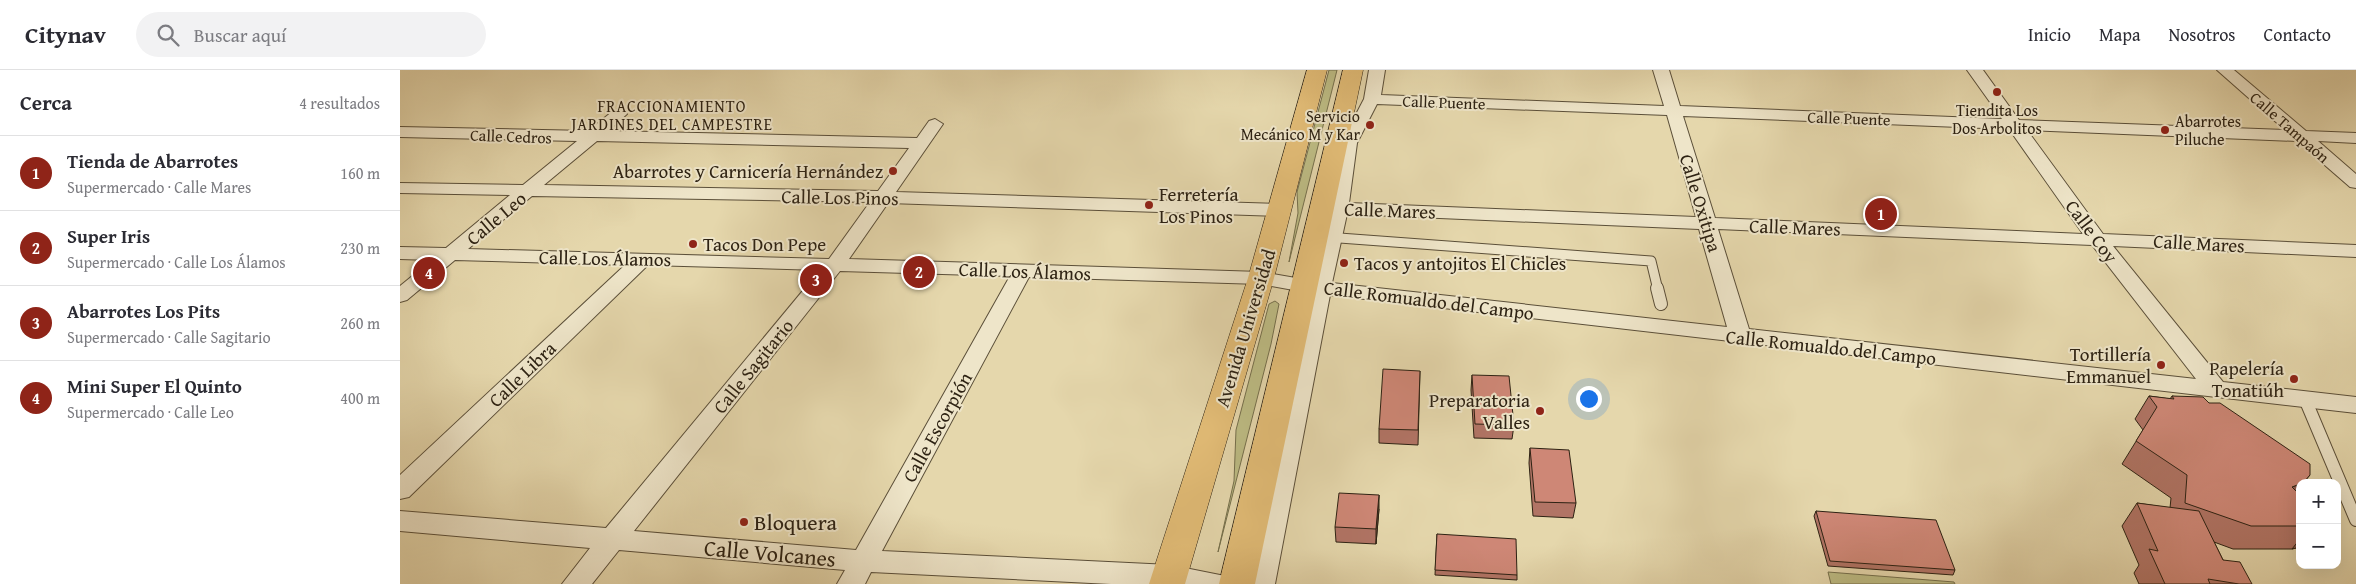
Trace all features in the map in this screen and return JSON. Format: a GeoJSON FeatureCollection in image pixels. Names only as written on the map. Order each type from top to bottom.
{"type":"FeatureCollection","features":[{"type":"Feature","properties":{"kind":"main road","name":"Avenida Universidad"},"geometry":{"type":"LineString","coordinates":[[1169,580],[1280,210],[1317,70]]}},
{"type":"Feature","properties":{"kind":"main road"},"geometry":{"type":"LineString","coordinates":[[1237,584],[1314,287],[1325,236],[1353,70]]}},
{"type":"Feature","properties":{"kind":"street"},"geometry":{"type":"LineString","coordinates":[[1330,207],[1349,142],[1372,99],[1377,70]]}},
{"type":"Feature","properties":{"kind":"street","name":"Calle Oxitipa"},"geometry":{"type":"LineString","coordinates":[[1661,70],[1741,337]]}},
{"type":"Feature","properties":{"kind":"street","name":"Calle Coy"},"geometry":{"type":"LineString","coordinates":[[1975,70],[2096,238],[2215,388]]}},
{"type":"Feature","properties":{"kind":"street","name":"Calle Tampaón"},"geometry":{"type":"LineString","coordinates":[[2225,70],[2356,183]]}},
{"type":"Feature","properties":{"kind":"street","name":"Calle Puente"},"geometry":{"type":"LineString","coordinates":[[1372,99],[2356,138]]}},
{"type":"Feature","properties":{"kind":"street","name":"Calle Leo"},"geometry":{"type":"LineString","coordinates":[[400,296],[619,114]]}},
{"type":"Feature","properties":{"kind":"street","name":"Calle Sagitario"},"geometry":{"type":"LineString","coordinates":[[576,584],[834,266],[936,124]]}},
{"type":"Feature","properties":{"kind":"street","name":"Calle Cedros"},"geometry":{"type":"LineString","coordinates":[[400,132],[590,138],[922,144]]}},
{"type":"Feature","properties":{"kind":"street","name":"Calle Los Pinos"},"geometry":{"type":"LineString","coordinates":[[400,188],[884,198],[1280,210]]}},
{"type":"Feature","properties":{"kind":"street","name":"Calle Mares"},"geometry":{"type":"LineString","coordinates":[[1330,207],[2096,238],[2356,251]]}},
{"type":"Feature","properties":{"kind":"street","name":"Calle Los Álamos"},"geometry":{"type":"LineString","coordinates":[[400,253],[644,258],[834,266],[1260,278],[1314,287]]}},
{"type":"Feature","properties":{"kind":"street","name":"Calle Libra"},"geometry":{"type":"LineString","coordinates":[[400,490],[644,258]]}},
{"type":"Feature","properties":{"kind":"street","name":"Calle Escorpión"},"geometry":{"type":"LineString","coordinates":[[851,584],[1023,270]]}},
{"type":"Feature","properties":{"kind":"street"},"geometry":{"type":"LineString","coordinates":[[1261,584],[1314,287]]}},
{"type":"Feature","properties":{"kind":"street","name":"Calle Romualdo del Campo"},"geometry":{"type":"LineString","coordinates":[[1314,287],[1741,337],[2356,405]]}},
{"type":"Feature","properties":{"kind":"street","name":"Calle Volcanes"},"geometry":{"type":"LineString","coordinates":[[400,521],[864,561],[1215,584]]}},
{"type":"Feature","properties":{"kind":"lane"},"geometry":{"type":"LineString","coordinates":[[1325,236],[1652,261],[1660,304]]}},
{"type":"Feature","properties":{"kind":"lane"},"geometry":{"type":"LineString","coordinates":[[2305,399],[2356,520]]}},
{"type":"Feature","properties":{"kind":"shaded area"},"geometry":{"type":"Polygon","coordinates":[[[1329,70],[1337,70],[1289,262],[1298,213],[1297,192],[1329,70]]]}},
{"type":"Feature","properties":{"kind":"shaded area"},"geometry":{"type":"Polygon","coordinates":[[[1275,301],[1279,304],[1271,344],[1218,552],[1234,481],[1236,430],[1269,304],[1275,301]]]}},
{"type":"Feature","properties":{"kind":"shaded area"},"geometry":{"type":"Polygon","coordinates":[[[1828,572],[1954,582],[1955,584],[1831,584],[1828,572]]]}},
{"type":"Feature","properties":{"kind":"building"},"geometry":{"type":"Polygon","coordinates":[[[1383,369],[1420,371],[1418,430],[1379,429],[1383,369]]]}},
{"type":"Feature","properties":{"kind":"building"},"geometry":{"type":"Polygon","coordinates":[[[1472,375],[1509,376],[1514,425],[1475,424],[1472,375]]]}},
{"type":"Feature","properties":{"kind":"building"},"geometry":{"type":"Polygon","coordinates":[[[2149,396],[2174,399],[2172,396],[2203,397],[2209,403],[2220,403],[2310,464],[2310,475],[2306,479],[2296,479],[2296,486],[2292,487],[2296,491],[2296,526],[2251,526],[2185,503],[2187,475],[2136,441],[2157,407],[2149,396]]]}},
{"type":"Feature","properties":{"kind":"building"},"geometry":{"type":"Polygon","coordinates":[[[1530,448],[1569,450],[1576,503],[1535,502],[1530,448]]]}},
{"type":"Feature","properties":{"kind":"building"},"geometry":{"type":"Polygon","coordinates":[[[1339,493],[1379,495],[1376,529],[1335,527],[1339,493]]]}},
{"type":"Feature","properties":{"kind":"building"},"geometry":{"type":"Polygon","coordinates":[[[2137,503],[2199,511],[2223,560],[2240,562],[2252,584],[2208,579],[2210,584],[2165,584],[2149,549],[2158,551],[2137,503]]]}},
{"type":"Feature","properties":{"kind":"building"},"geometry":{"type":"Polygon","coordinates":[[[1816,511],[1936,520],[1955,570],[1830,561],[1816,511]]]}},
{"type":"Feature","properties":{"kind":"building"},"geometry":{"type":"Polygon","coordinates":[[[1437,534],[1516,539],[1517,575],[1435,570],[1437,534]]]}},
{"type":"Feature","properties":{"kind":"place","name":"Tiendita Los Dos Arbolitos"},"geometry":{"type":"Point","coordinates":[1997,92]}},
{"type":"Feature","properties":{"kind":"place","name":"Servicio Mecánico M y Kar"},"geometry":{"type":"Point","coordinates":[1370,125]}},
{"type":"Feature","properties":{"kind":"place","name":"Abarrotes Piluche"},"geometry":{"type":"Point","coordinates":[2165,130]}},
{"type":"Feature","properties":{"kind":"place","name":"Abarrotes y Carnicería Hernández"},"geometry":{"type":"Point","coordinates":[893,171]}},
{"type":"Feature","properties":{"kind":"place","name":"Ferretería Los Pinos"},"geometry":{"type":"Point","coordinates":[1149,205]}},
{"type":"Feature","properties":{"kind":"place","name":"Tienda de Abarrotes"},"geometry":{"type":"Point","coordinates":[1881,214]}},
{"type":"Feature","properties":{"kind":"place","name":"Tacos Don Pepe"},"geometry":{"type":"Point","coordinates":[693,244]}},
{"type":"Feature","properties":{"kind":"place","name":"Tacos y antojitos El Chicles"},"geometry":{"type":"Point","coordinates":[1344,263]}},
{"type":"Feature","properties":{"kind":"place","name":"Super Iris"},"geometry":{"type":"Point","coordinates":[919,272]}},
{"type":"Feature","properties":{"kind":"place","name":"Mini Super El Quinto"},"geometry":{"type":"Point","coordinates":[429,273]}},
{"type":"Feature","properties":{"kind":"place","name":"Abarrotes Los Pits"},"geometry":{"type":"Point","coordinates":[816,280]}},
{"type":"Feature","properties":{"kind":"place","name":"Tortillería Emmanuel"},"geometry":{"type":"Point","coordinates":[2161,365]}},
{"type":"Feature","properties":{"kind":"place","name":"Papelería Tonatiúh"},"geometry":{"type":"Point","coordinates":[2294,379]}},
{"type":"Feature","properties":{"kind":"place","name":"Preparatoria Valles"},"geometry":{"type":"Point","coordinates":[1540,411]}},
{"type":"Feature","properties":{"kind":"place","name":"Bloquera"},"geometry":{"type":"Point","coordinates":[744,522]}},
{"type":"Feature","properties":{"kind":"district","name":"FRACCIONAMIENTO JARDINES DEL CAMPESTRE"},"geometry":{"type":"Point","coordinates":[672,115]}}]}
